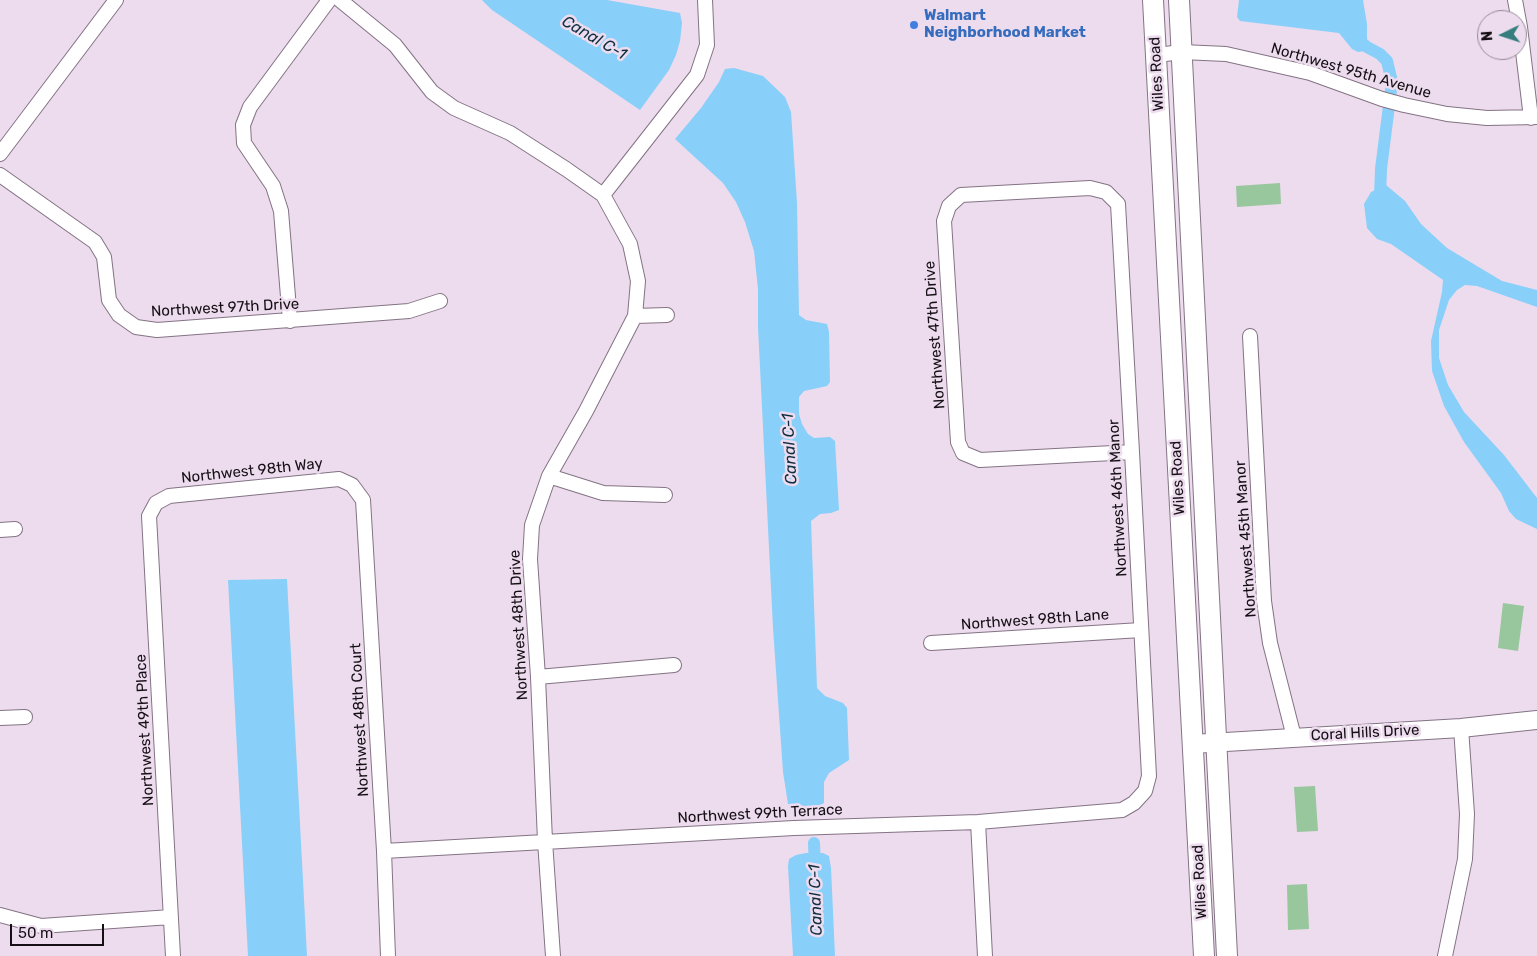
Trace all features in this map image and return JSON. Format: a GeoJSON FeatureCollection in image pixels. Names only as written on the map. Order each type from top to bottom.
{"type":"FeatureCollection","features":[{"type":"Feature","properties":{"kind":"main road","name":"Wiles Road"},"geometry":{"type":"LineString","coordinates":[[1153,0],[1204,956]]}},
{"type":"Feature","properties":{"kind":"main road","name":"Wiles Road"},"geometry":{"type":"LineString","coordinates":[[1178,0],[1227,956]]}},
{"type":"Feature","properties":{"kind":"main road"},"geometry":{"type":"LineString","coordinates":[[1174,397],[1199,396]]}},
{"type":"Feature","properties":{"kind":"street"},"geometry":{"type":"LineString","coordinates":[[0,154],[116,0]]}},
{"type":"Feature","properties":{"kind":"street"},"geometry":{"type":"LineString","coordinates":[[290,321],[281,211],[273,186],[244,143],[243,126],[250,108],[329,0]]}},
{"type":"Feature","properties":{"kind":"street"},"geometry":{"type":"LineString","coordinates":[[340,0],[395,44],[432,92],[454,108],[510,133],[566,168],[603,195],[696,75],[707,45],[705,0]]}},
{"type":"Feature","properties":{"kind":"street"},"geometry":{"type":"LineString","coordinates":[[1515,0],[1534,117]]}},
{"type":"Feature","properties":{"kind":"street","name":"Northwest 95th Avenue"},"geometry":{"type":"LineString","coordinates":[[1157,55],[1182,52],[1226,54],[1310,73],[1382,99],[1447,114],[1487,118],[1534,117]]}},
{"type":"Feature","properties":{"kind":"street","name":"Northwest 97th Drive"},"geometry":{"type":"LineString","coordinates":[[0,174],[95,242],[104,257],[109,300],[119,315],[136,327],[157,330],[409,311],[440,301]]}},
{"type":"Feature","properties":{"kind":"street","name":"Northwest 47th Drive"},"geometry":{"type":"LineString","coordinates":[[1106,192],[1090,188],[961,195],[949,206],[944,221],[958,442],[964,453],[980,460],[1132,452]]}},
{"type":"Feature","properties":{"kind":"street","name":"Northwest 46th Manor"},"geometry":{"type":"LineString","coordinates":[[1106,192],[1118,204],[1148,776],[1145,791],[1134,803]]}},
{"type":"Feature","properties":{"kind":"street","name":"Northwest 48th Drive"},"geometry":{"type":"LineString","coordinates":[[553,956],[530,559],[532,525],[550,476],[635,316],[638,280],[630,244],[603,195]]}},
{"type":"Feature","properties":{"kind":"street"},"geometry":{"type":"LineString","coordinates":[[635,316],[667,315]]}},
{"type":"Feature","properties":{"kind":"street","name":"Northwest 45th Manor"},"geometry":{"type":"LineString","coordinates":[[1250,336],[1264,601],[1270,644],[1294,737]]}},
{"type":"Feature","properties":{"kind":"street"},"geometry":{"type":"LineString","coordinates":[[550,476],[603,493],[666,495]]}},
{"type":"Feature","properties":{"kind":"street","name":"Northwest 98th Way"},"geometry":{"type":"LineString","coordinates":[[156,503],[169,496],[340,479],[352,485]]}},
{"type":"Feature","properties":{"kind":"street","name":"Northwest 48th Court"},"geometry":{"type":"LineString","coordinates":[[352,485],[363,500],[384,851],[388,956]]}},
{"type":"Feature","properties":{"kind":"street","name":"Northwest 49th Place"},"geometry":{"type":"LineString","coordinates":[[156,503],[149,516],[173,956]]}},
{"type":"Feature","properties":{"kind":"street"},"geometry":{"type":"LineString","coordinates":[[0,530],[15,529]]}},
{"type":"Feature","properties":{"kind":"street","name":"Northwest 98th Lane"},"geometry":{"type":"LineString","coordinates":[[931,643],[1141,630]]}},
{"type":"Feature","properties":{"kind":"street"},"geometry":{"type":"LineString","coordinates":[[538,677],[674,665]]}},
{"type":"Feature","properties":{"kind":"street"},"geometry":{"type":"LineString","coordinates":[[0,718],[25,717]]}},
{"type":"Feature","properties":{"kind":"street","name":"Coral Hills Drive"},"geometry":{"type":"LineString","coordinates":[[1192,744],[1461,728],[1537,720]]}},
{"type":"Feature","properties":{"kind":"street"},"geometry":{"type":"LineString","coordinates":[[1445,956],[1465,859],[1467,814],[1461,728]]}},
{"type":"Feature","properties":{"kind":"street","name":"Northwest 99th Terrace"},"geometry":{"type":"LineString","coordinates":[[384,851],[794,828],[978,822],[1122,810],[1134,803]]}},
{"type":"Feature","properties":{"kind":"street"},"geometry":{"type":"LineString","coordinates":[[978,822],[985,956]]}},
{"type":"Feature","properties":{"kind":"street"},"geometry":{"type":"LineString","coordinates":[[0,914],[41,926],[171,917]]}},
{"type":"Feature","properties":{"kind":"green space"},"geometry":{"type":"Polygon","coordinates":[[[1280,183],[1281,204],[1237,207],[1236,186],[1280,183]]]}},
{"type":"Feature","properties":{"kind":"green space"},"geometry":{"type":"Polygon","coordinates":[[[1503,603],[1524,606],[1518,651],[1498,648],[1503,603]]]}},
{"type":"Feature","properties":{"kind":"green space"},"geometry":{"type":"Polygon","coordinates":[[[1315,786],[1318,831],[1297,832],[1294,787],[1315,786]]]}},
{"type":"Feature","properties":{"kind":"green space"},"geometry":{"type":"Polygon","coordinates":[[[1307,884],[1309,929],[1288,930],[1287,885],[1307,884]]]}},
{"type":"Feature","properties":{"kind":"water"},"geometry":{"type":"Polygon","coordinates":[[[482,0],[607,0],[680,13],[682,23],[680,41],[669,70],[640,110],[492,10],[482,0]]]}},
{"type":"Feature","properties":{"kind":"water"},"geometry":{"type":"Polygon","coordinates":[[[1239,0],[1363,0],[1367,24],[1367,47],[1365,51],[1358,52],[1352,49],[1339,33],[1240,21],[1237,17],[1239,0]]]}},
{"type":"Feature","properties":{"kind":"water"},"geometry":{"type":"Polygon","coordinates":[[[734,68],[763,76],[785,97],[791,112],[797,203],[799,315],[806,320],[827,324],[829,332],[830,382],[827,386],[804,391],[799,397],[799,414],[808,434],[814,438],[830,437],[835,441],[839,510],[820,514],[811,521],[817,688],[825,696],[843,703],[847,708],[849,760],[829,773],[824,782],[824,803],[812,810],[788,804],[783,772],[773,628],[758,327],[758,289],[754,251],[745,222],[736,202],[723,183],[675,139],[701,108],[719,82],[725,69],[734,68]]]}},
{"type":"Feature","properties":{"kind":"water"},"geometry":{"type":"Polygon","coordinates":[[[1386,185],[1405,201],[1421,224],[1447,248],[1502,281],[1537,290],[1537,307],[1477,286],[1465,285],[1457,290],[1449,300],[1439,330],[1439,358],[1448,385],[1464,412],[1504,455],[1537,498],[1537,529],[1516,519],[1509,511],[1501,493],[1464,442],[1444,406],[1432,371],[1431,341],[1443,280],[1391,244],[1377,239],[1367,228],[1364,204],[1371,192],[1386,185]]]}},
{"type":"Feature","properties":{"kind":"water"},"geometry":{"type":"Polygon","coordinates":[[[287,579],[307,956],[248,956],[228,580],[287,579]]]}},
{"type":"Feature","properties":{"kind":"water"},"geometry":{"type":"Polygon","coordinates":[[[806,853],[823,853],[829,856],[835,956],[793,956],[788,866],[789,859],[806,853]]]}},
{"type":"Feature","properties":{"kind":"waterway"},"geometry":{"type":"LineString","coordinates":[[1354,36],[1387,61],[1392,82],[1381,169],[1380,197],[1383,205]]}},
{"type":"Feature","properties":{"kind":"waterway","name":"Canal C-1"},"geometry":{"type":"LineString","coordinates":[[814,843],[815,869]]}},
{"type":"Feature","properties":{"kind":"place","name":"Walmart Neighborhood Market"},"geometry":{"type":"Point","coordinates":[914,25]}}]}
